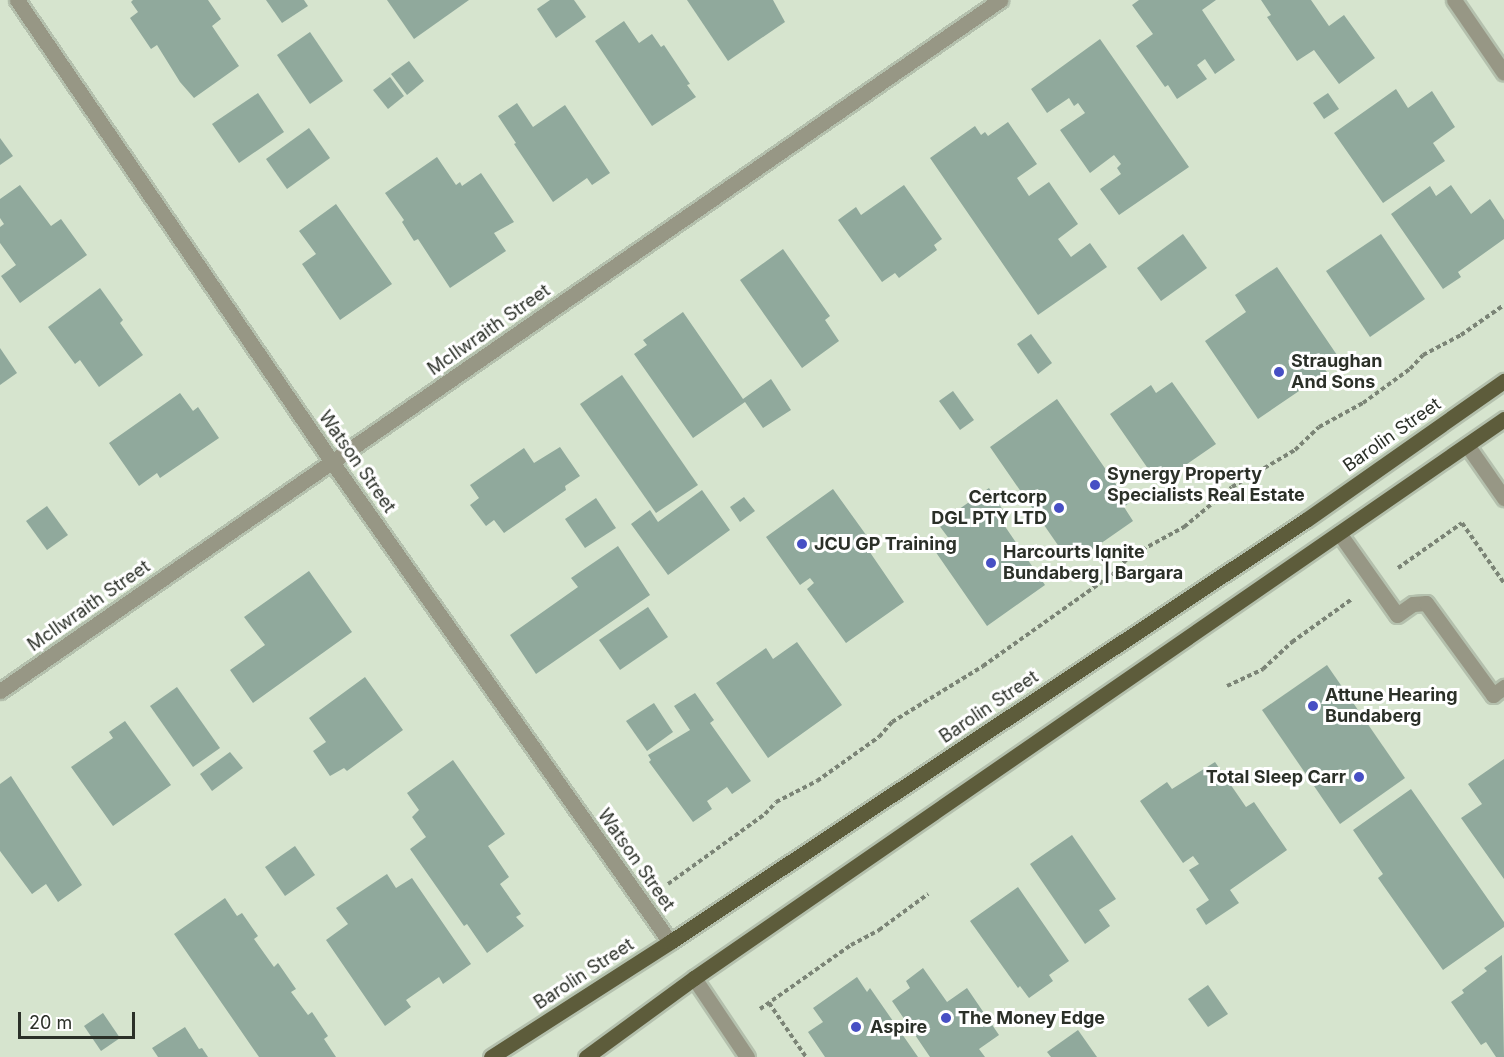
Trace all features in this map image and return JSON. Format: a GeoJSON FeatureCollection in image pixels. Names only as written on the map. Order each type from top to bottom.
{"type":"FeatureCollection","features":[{"type":"Feature","properties":{"kind":"main road","name":"Barolin Street"},"geometry":{"type":"LineString","coordinates":[[491,1057],[670,942],[1306,520],[1504,381]]}},
{"type":"Feature","properties":{"kind":"main road"},"geometry":{"type":"LineString","coordinates":[[586,1057],[694,978],[1504,419]]}},
{"type":"Feature","properties":{"kind":"street","name":"Watson Street"},"geometry":{"type":"LineString","coordinates":[[17,0],[332,462],[670,942]]}},
{"type":"Feature","properties":{"kind":"street","name":"McIlwraith Street"},"geometry":{"type":"LineString","coordinates":[[0,691],[1000,0]]}},
{"type":"Feature","properties":{"kind":"street"},"geometry":{"type":"LineString","coordinates":[[1454,0],[1504,73]]}},
{"type":"Feature","properties":{"kind":"street"},"geometry":{"type":"LineString","coordinates":[[1467,445],[1504,498]]}},
{"type":"Feature","properties":{"kind":"street"},"geometry":{"type":"LineString","coordinates":[[1339,533],[1397,615],[1413,604],[1426,603],[1493,694],[1504,687]]}},
{"type":"Feature","properties":{"kind":"street"},"geometry":{"type":"LineString","coordinates":[[694,978],[747,1057]]}},
{"type":"Feature","properties":{"kind":"path"},"geometry":{"type":"LineString","coordinates":[[668,884],[765,814],[776,802],[817,781],[879,737],[892,722],[983,666],[1106,580],[1129,557],[1184,527],[1232,487],[1295,450],[1319,427],[1363,404],[1410,369],[1423,355],[1461,335],[1504,305]]}},
{"type":"Feature","properties":{"kind":"path"},"geometry":{"type":"LineString","coordinates":[[1227,686],[1263,669],[1292,642],[1462,523],[1504,583]]}},
{"type":"Feature","properties":{"kind":"path"},"geometry":{"type":"LineString","coordinates":[[760,1009],[851,945],[879,930],[928,894]]}},
{"type":"Feature","properties":{"kind":"path"},"geometry":{"type":"LineString","coordinates":[[769,1003],[806,1057]]}},
{"type":"Feature","properties":{"kind":"building"},"geometry":{"type":"Polygon","coordinates":[[[133,0],[208,0],[221,19],[212,26],[239,66],[194,98],[180,82],[157,45],[151,49],[130,18],[138,12],[131,2],[133,0]]]}},
{"type":"Feature","properties":{"kind":"building"},"geometry":{"type":"Polygon","coordinates":[[[266,0],[304,0],[308,6],[282,23],[266,0]]]}},
{"type":"Feature","properties":{"kind":"building"},"geometry":{"type":"Polygon","coordinates":[[[387,0],[469,0],[414,39],[387,0]]]}},
{"type":"Feature","properties":{"kind":"building"},"geometry":{"type":"Polygon","coordinates":[[[550,0],[574,0],[586,17],[556,38],[537,9],[550,0]]]}},
{"type":"Feature","properties":{"kind":"building"},"geometry":{"type":"Polygon","coordinates":[[[687,0],[773,0],[785,22],[728,61],[687,0]]]}},
{"type":"Feature","properties":{"kind":"building"},"geometry":{"type":"Polygon","coordinates":[[[1139,0],[1216,0],[1202,10],[1235,60],[1215,74],[1205,59],[1197,65],[1207,79],[1177,99],[1168,85],[1165,87],[1136,46],[1153,34],[1132,5],[1139,0]]]}},
{"type":"Feature","properties":{"kind":"building"},"geometry":{"type":"Polygon","coordinates":[[[1261,0],[1311,0],[1329,26],[1344,15],[1375,58],[1339,84],[1314,50],[1297,61],[1267,17],[1271,15],[1261,0]]]}},
{"type":"Feature","properties":{"kind":"building"},"geometry":{"type":"Polygon","coordinates":[[[624,21],[639,43],[652,34],[661,47],[664,45],[696,97],[652,126],[595,41],[624,21]]]}},
{"type":"Feature","properties":{"kind":"building"},"geometry":{"type":"Polygon","coordinates":[[[310,32],[343,81],[310,104],[277,55],[310,32]]]}},
{"type":"Feature","properties":{"kind":"building"},"geometry":{"type":"Polygon","coordinates":[[[1100,39],[1189,167],[1119,215],[1100,189],[1121,174],[1117,168],[1121,164],[1114,155],[1090,173],[1060,130],[1085,113],[1078,103],[1074,106],[1069,98],[1047,113],[1031,89],[1100,39]]]}},
{"type":"Feature","properties":{"kind":"building"},"geometry":{"type":"Polygon","coordinates":[[[409,61],[424,81],[407,95],[391,74],[409,61]]]}},
{"type":"Feature","properties":{"kind":"building"},"geometry":{"type":"Polygon","coordinates":[[[390,77],[404,96],[388,109],[373,90],[390,77]]]}},
{"type":"Feature","properties":{"kind":"building"},"geometry":{"type":"Polygon","coordinates":[[[1396,89],[1408,108],[1432,91],[1455,127],[1433,143],[1445,161],[1383,203],[1334,133],[1396,89]]]}},
{"type":"Feature","properties":{"kind":"building"},"geometry":{"type":"Polygon","coordinates":[[[258,93],[284,132],[239,163],[212,124],[258,93]]]}},
{"type":"Feature","properties":{"kind":"building"},"geometry":{"type":"Polygon","coordinates":[[[1328,93],[1339,109],[1324,119],[1313,103],[1328,93]]]}},
{"type":"Feature","properties":{"kind":"building"},"geometry":{"type":"Polygon","coordinates":[[[517,103],[533,127],[565,105],[610,173],[592,185],[587,178],[553,202],[498,116],[517,103]]]}},
{"type":"Feature","properties":{"kind":"building"},"geometry":{"type":"Polygon","coordinates":[[[1008,122],[1037,164],[1017,178],[1029,196],[1049,182],[1078,224],[1058,239],[1071,257],[1090,243],[1107,267],[1038,315],[930,158],[975,126],[981,135],[985,132],[988,136],[1008,122]]]}},
{"type":"Feature","properties":{"kind":"building"},"geometry":{"type":"Polygon","coordinates":[[[309,128],[330,158],[287,189],[266,159],[309,128]]]}},
{"type":"Feature","properties":{"kind":"building"},"geometry":{"type":"Polygon","coordinates":[[[0,138],[13,156],[0,165],[0,138]]]}},
{"type":"Feature","properties":{"kind":"building"},"geometry":{"type":"Polygon","coordinates":[[[437,157],[456,185],[460,182],[462,186],[481,173],[514,222],[494,233],[506,251],[450,288],[418,239],[414,241],[402,222],[404,220],[385,193],[437,157]]]}},
{"type":"Feature","properties":{"kind":"building"},"geometry":{"type":"Polygon","coordinates":[[[20,185],[51,226],[61,219],[87,255],[20,303],[1,276],[16,265],[0,243],[0,227],[4,224],[0,218],[0,199],[20,185]]]}},
{"type":"Feature","properties":{"kind":"building"},"geometry":{"type":"Polygon","coordinates":[[[904,185],[942,239],[934,245],[937,250],[899,278],[895,273],[882,282],[838,220],[856,207],[861,215],[904,185]]]}},
{"type":"Feature","properties":{"kind":"building"},"geometry":{"type":"Polygon","coordinates":[[[1451,185],[1471,214],[1490,199],[1504,220],[1504,239],[1458,272],[1461,277],[1443,289],[1391,214],[1430,186],[1436,196],[1451,185]]]}},
{"type":"Feature","properties":{"kind":"building"},"geometry":{"type":"Polygon","coordinates":[[[336,204],[392,284],[340,320],[302,264],[316,254],[299,231],[336,204]]]}},
{"type":"Feature","properties":{"kind":"building"},"geometry":{"type":"Polygon","coordinates":[[[1183,234],[1207,268],[1161,301],[1137,268],[1183,234]]]}},
{"type":"Feature","properties":{"kind":"building"},"geometry":{"type":"Polygon","coordinates":[[[1381,234],[1425,299],[1370,337],[1326,271],[1381,234]]]}},
{"type":"Feature","properties":{"kind":"building"},"geometry":{"type":"Polygon","coordinates":[[[783,249],[830,316],[825,320],[839,341],[802,368],[740,280],[783,249]]]}},
{"type":"Feature","properties":{"kind":"building"},"geometry":{"type":"Polygon","coordinates":[[[1277,267],[1337,355],[1322,366],[1327,372],[1258,419],[1205,341],[1246,312],[1235,295],[1277,267]]]}},
{"type":"Feature","properties":{"kind":"building"},"geometry":{"type":"Polygon","coordinates":[[[100,288],[123,320],[120,323],[143,355],[99,387],[80,360],[75,364],[48,327],[100,288]]]}},
{"type":"Feature","properties":{"kind":"building"},"geometry":{"type":"Polygon","coordinates":[[[683,312],[743,399],[771,379],[791,410],[763,428],[745,402],[693,438],[634,354],[647,345],[643,340],[683,312]]]}},
{"type":"Feature","properties":{"kind":"building"},"geometry":{"type":"Polygon","coordinates":[[[1031,334],[1052,363],[1038,374],[1017,344],[1031,334]]]}},
{"type":"Feature","properties":{"kind":"building"},"geometry":{"type":"Polygon","coordinates":[[[0,348],[17,373],[0,385],[0,348]]]}},
{"type":"Feature","properties":{"kind":"building"},"geometry":{"type":"Polygon","coordinates":[[[622,375],[698,485],[656,513],[580,404],[622,375]]]}},
{"type":"Feature","properties":{"kind":"building"},"geometry":{"type":"Polygon","coordinates":[[[1172,382],[1216,444],[1161,482],[1153,472],[1151,473],[1110,414],[1151,385],[1156,393],[1172,382]]]}},
{"type":"Feature","properties":{"kind":"building"},"geometry":{"type":"Polygon","coordinates":[[[953,391],[974,420],[960,430],[939,401],[953,391]]]}},
{"type":"Feature","properties":{"kind":"building"},"geometry":{"type":"Polygon","coordinates":[[[180,393],[193,411],[198,407],[219,438],[160,478],[157,473],[139,486],[109,443],[180,393]]]}},
{"type":"Feature","properties":{"kind":"building"},"geometry":{"type":"Polygon","coordinates":[[[1057,399],[1129,503],[1124,507],[1133,521],[1077,560],[1068,546],[1062,551],[990,447],[1057,399]]]}},
{"type":"Feature","properties":{"kind":"building"},"geometry":{"type":"Polygon","coordinates":[[[560,447],[580,476],[565,486],[566,490],[504,533],[494,520],[486,526],[470,505],[479,498],[470,485],[524,448],[534,463],[560,447]]]}},
{"type":"Feature","properties":{"kind":"building"},"geometry":{"type":"Polygon","coordinates":[[[989,488],[1008,518],[1002,522],[1045,585],[987,626],[935,551],[950,540],[938,524],[989,488]]]}},
{"type":"Feature","properties":{"kind":"building"},"geometry":{"type":"Polygon","coordinates":[[[833,489],[869,539],[856,547],[860,553],[867,548],[904,602],[846,643],[807,589],[814,583],[810,578],[800,585],[766,537],[833,489]]]}},
{"type":"Feature","properties":{"kind":"building"},"geometry":{"type":"Polygon","coordinates":[[[702,490],[730,530],[668,575],[631,524],[650,510],[658,522],[702,490]]]}},
{"type":"Feature","properties":{"kind":"building"},"geometry":{"type":"Polygon","coordinates":[[[744,497],[755,511],[740,522],[730,507],[744,497]]]}},
{"type":"Feature","properties":{"kind":"building"},"geometry":{"type":"Polygon","coordinates":[[[596,498],[616,528],[585,548],[565,519],[596,498]]]}},
{"type":"Feature","properties":{"kind":"building"},"geometry":{"type":"Polygon","coordinates":[[[47,506],[68,535],[47,550],[26,521],[47,506]]]}},
{"type":"Feature","properties":{"kind":"building"},"geometry":{"type":"Polygon","coordinates":[[[618,546],[650,595],[536,674],[510,635],[578,587],[571,578],[618,546]]]}},
{"type":"Feature","properties":{"kind":"building"},"geometry":{"type":"Polygon","coordinates":[[[309,571],[352,632],[253,703],[230,670],[265,645],[244,617],[309,571]]]}},
{"type":"Feature","properties":{"kind":"building"},"geometry":{"type":"Polygon","coordinates":[[[648,607],[668,637],[620,670],[599,640],[648,607]]]}},
{"type":"Feature","properties":{"kind":"building"},"geometry":{"type":"Polygon","coordinates":[[[797,642],[842,705],[768,758],[716,683],[766,648],[773,659],[797,642]]]}},
{"type":"Feature","properties":{"kind":"building"},"geometry":{"type":"Polygon","coordinates":[[[1327,665],[1405,778],[1340,824],[1262,710],[1327,665]]]}},
{"type":"Feature","properties":{"kind":"building"},"geometry":{"type":"Polygon","coordinates":[[[365,677],[403,730],[347,771],[344,768],[330,776],[313,751],[326,742],[309,718],[365,677]]]}},
{"type":"Feature","properties":{"kind":"building"},"geometry":{"type":"Polygon","coordinates":[[[177,687],[220,748],[193,767],[150,706],[177,687]]]}},
{"type":"Feature","properties":{"kind":"building"},"geometry":{"type":"Polygon","coordinates":[[[695,693],[714,720],[710,723],[751,781],[732,794],[727,787],[707,801],[712,809],[693,822],[649,762],[651,760],[648,755],[690,730],[674,706],[695,693]]]}},
{"type":"Feature","properties":{"kind":"building"},"geometry":{"type":"Polygon","coordinates":[[[654,703],[673,732],[647,751],[626,721],[654,703]]]}},
{"type":"Feature","properties":{"kind":"building"},"geometry":{"type":"Polygon","coordinates":[[[125,721],[171,785],[113,826],[71,767],[113,738],[109,732],[125,721]]]}},
{"type":"Feature","properties":{"kind":"building"},"geometry":{"type":"Polygon","coordinates":[[[230,752],[243,768],[212,791],[200,774],[230,752]]]}},
{"type":"Feature","properties":{"kind":"building"},"geometry":{"type":"Polygon","coordinates":[[[1504,759],[1504,879],[1461,818],[1482,804],[1468,784],[1504,759]]]}},
{"type":"Feature","properties":{"kind":"building"},"geometry":{"type":"Polygon","coordinates":[[[453,760],[505,834],[488,846],[509,877],[500,884],[521,914],[516,917],[524,926],[487,953],[467,924],[464,926],[410,849],[426,837],[412,817],[419,810],[407,793],[453,760]]]}},
{"type":"Feature","properties":{"kind":"building"},"geometry":{"type":"Polygon","coordinates":[[[1215,762],[1246,807],[1254,802],[1287,850],[1230,890],[1239,903],[1206,925],[1196,909],[1209,900],[1189,870],[1199,864],[1193,856],[1183,863],[1140,801],[1167,782],[1172,789],[1215,762]]]}},
{"type":"Feature","properties":{"kind":"building"},"geometry":{"type":"Polygon","coordinates":[[[11,776],[82,885],[58,902],[46,884],[32,894],[0,851],[0,784],[11,776]]]}},
{"type":"Feature","properties":{"kind":"building"},"geometry":{"type":"Polygon","coordinates":[[[1411,789],[1504,922],[1504,927],[1443,970],[1378,878],[1383,874],[1353,830],[1411,789]]]}},
{"type":"Feature","properties":{"kind":"building"},"geometry":{"type":"Polygon","coordinates":[[[1072,835],[1116,899],[1099,910],[1110,926],[1085,944],[1030,864],[1072,835]]]}},
{"type":"Feature","properties":{"kind":"building"},"geometry":{"type":"Polygon","coordinates":[[[295,846],[315,875],[285,896],[265,867],[295,846]]]}},
{"type":"Feature","properties":{"kind":"building"},"geometry":{"type":"Polygon","coordinates":[[[387,874],[396,888],[412,878],[471,964],[443,984],[439,977],[406,1000],[411,1007],[385,1026],[326,940],[348,924],[336,908],[387,874]]]}},
{"type":"Feature","properties":{"kind":"building"},"geometry":{"type":"Polygon","coordinates":[[[1018,887],[1069,961],[1049,975],[1053,981],[1029,998],[1020,986],[1018,988],[970,921],[1018,887]]]}},
{"type":"Feature","properties":{"kind":"building"},"geometry":{"type":"Polygon","coordinates":[[[225,898],[237,916],[242,913],[258,936],[254,939],[274,967],[278,963],[296,989],[291,992],[308,1015],[312,1012],[328,1036],[324,1039],[336,1057],[259,1057],[174,934],[225,898]]]}},
{"type":"Feature","properties":{"kind":"building"},"geometry":{"type":"Polygon","coordinates":[[[1502,955],[1504,1057],[1496,1057],[1486,1042],[1481,1045],[1451,1002],[1464,993],[1462,990],[1487,971],[1484,968],[1502,955]]]}},
{"type":"Feature","properties":{"kind":"building","name":"The Money Edge"},"geometry":{"type":"Polygon","coordinates":[[[923,968],[947,1002],[967,988],[999,1035],[979,1049],[985,1057],[930,1057],[892,1001],[910,988],[906,981],[923,968]]]}},
{"type":"Feature","properties":{"kind":"building","name":"Aspire"},"geometry":{"type":"Polygon","coordinates":[[[857,977],[867,992],[870,988],[918,1057],[825,1057],[808,1032],[823,1022],[813,1008],[857,977]]]}},
{"type":"Feature","properties":{"kind":"building"},"geometry":{"type":"Polygon","coordinates":[[[1208,985],[1228,1014],[1208,1027],[1188,999],[1208,985]]]}},
{"type":"Feature","properties":{"kind":"building"},"geometry":{"type":"Polygon","coordinates":[[[103,1013],[120,1038],[101,1051],[84,1026],[103,1013]]]}},
{"type":"Feature","properties":{"kind":"building"},"geometry":{"type":"Polygon","coordinates":[[[185,1027],[199,1049],[202,1048],[208,1057],[158,1057],[152,1048],[185,1027]]]}},
{"type":"Feature","properties":{"kind":"building"},"geometry":{"type":"Polygon","coordinates":[[[1078,1030],[1097,1057],[1051,1057],[1047,1052],[1078,1030]]]}},
{"type":"Feature","properties":{"kind":"place","name":"Straughan And Sons"},"geometry":{"type":"Point","coordinates":[1279,372]}},
{"type":"Feature","properties":{"kind":"place","name":"Synergy Property Specialists Real Estate"},"geometry":{"type":"Point","coordinates":[1095,485]}},
{"type":"Feature","properties":{"kind":"place","name":"Certcorp DGL PTY LTD"},"geometry":{"type":"Point","coordinates":[1059,508]}},
{"type":"Feature","properties":{"kind":"place","name":"JCU GP Training"},"geometry":{"type":"Point","coordinates":[802,544]}},
{"type":"Feature","properties":{"kind":"place","name":"Harcourts Ignite Bundaberg | Bargara"},"geometry":{"type":"Point","coordinates":[991,563]}},
{"type":"Feature","properties":{"kind":"place","name":"Attune Hearing Bundaberg"},"geometry":{"type":"Point","coordinates":[1313,706]}},
{"type":"Feature","properties":{"kind":"place","name":"Total Sleep Carr"},"geometry":{"type":"Point","coordinates":[1359,777]}},
{"type":"Feature","properties":{"kind":"place","name":"The Money Edge"},"geometry":{"type":"Point","coordinates":[946,1018]}},
{"type":"Feature","properties":{"kind":"place","name":"Aspire"},"geometry":{"type":"Point","coordinates":[856,1027]}}]}
